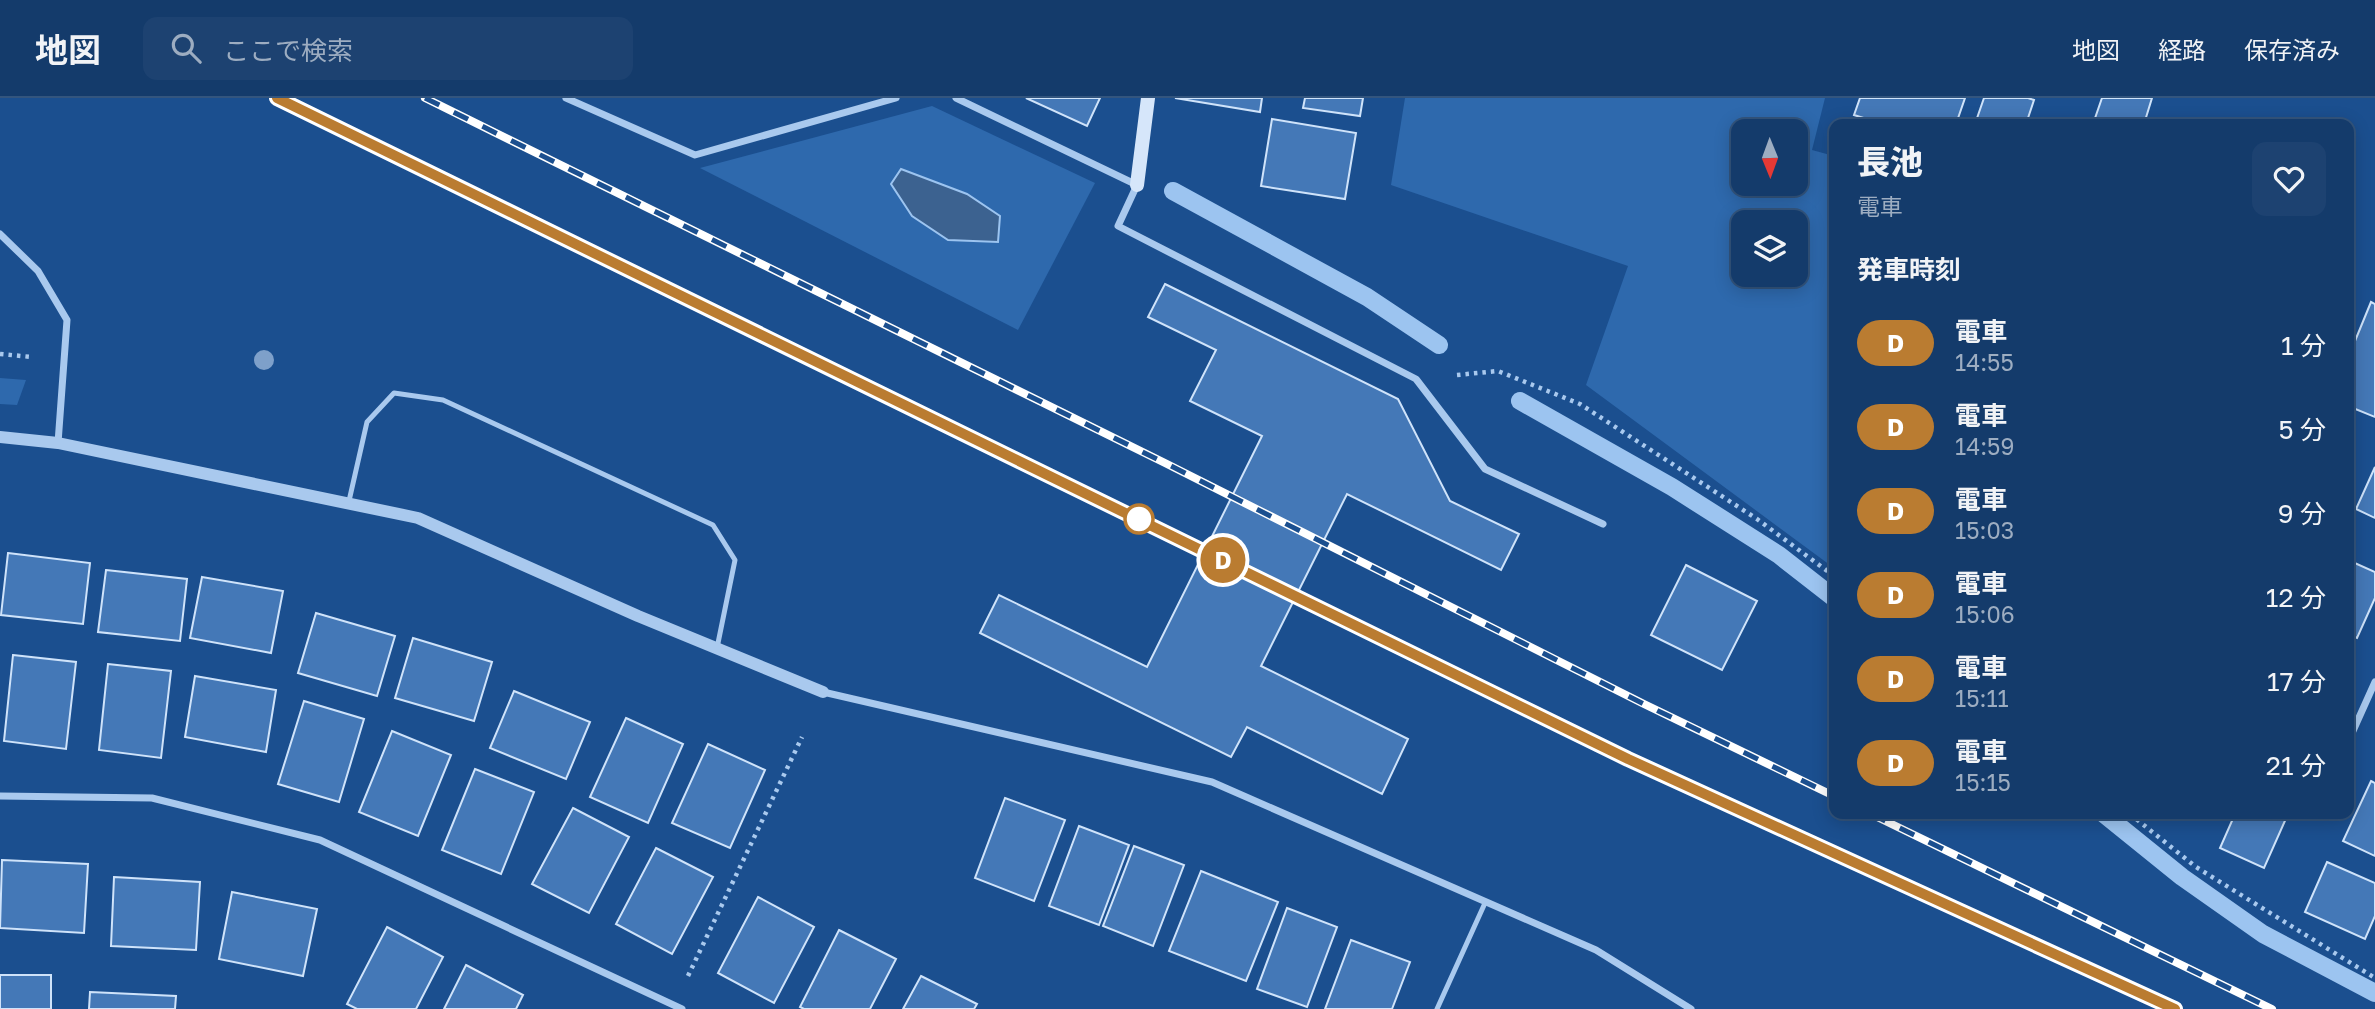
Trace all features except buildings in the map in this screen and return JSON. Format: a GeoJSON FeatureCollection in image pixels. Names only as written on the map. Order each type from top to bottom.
{"type":"FeatureCollection","features":[{"type":"Feature","properties":{"kind":"main road"},"geometry":{"type":"LineString","coordinates":[[1137,185],[1148,98]]}},
{"type":"Feature","properties":{"kind":"street"},"geometry":{"type":"LineString","coordinates":[[566,98],[695,155],[896,98]]}},
{"type":"Feature","properties":{"kind":"street"},"geometry":{"type":"LineString","coordinates":[[956,98],[1137,185],[1118,226],[1416,379],[1485,470],[1603,524]]}},
{"type":"Feature","properties":{"kind":"street"},"geometry":{"type":"LineString","coordinates":[[0,234],[38,271],[67,320],[58,443]]}},
{"type":"Feature","properties":{"kind":"street"},"geometry":{"type":"LineString","coordinates":[[0,437],[58,443],[418,518],[638,616],[823,692],[1212,782],[1596,950],[1691,1009]]}},
{"type":"Feature","properties":{"kind":"street"},"geometry":{"type":"LineString","coordinates":[[2354,729],[2375,682]]}},
{"type":"Feature","properties":{"kind":"street"},"geometry":{"type":"LineString","coordinates":[[0,796],[152,798],[320,840],[678,1007]]}},
{"type":"Feature","properties":{"kind":"lane"},"geometry":{"type":"LineString","coordinates":[[348,503],[367,422],[394,393],[443,400],[713,525],[735,560],[717,648]]}},
{"type":"Feature","properties":{"kind":"lane"},"geometry":{"type":"LineString","coordinates":[[1437,1009],[1485,903]]}},
{"type":"Feature","properties":{"kind":"path"},"geometry":{"type":"LineString","coordinates":[[0,354],[36,358]]}},
{"type":"Feature","properties":{"kind":"path"},"geometry":{"type":"LineString","coordinates":[[1416,379],[1499,371],[1580,404],[1758,519],[1829,572]]}},
{"type":"Feature","properties":{"kind":"path"},"geometry":{"type":"LineString","coordinates":[[678,1007],[802,737]]}},
{"type":"Feature","properties":{"kind":"path"},"geometry":{"type":"LineString","coordinates":[[2136,819],[2196,867],[2375,978]]}},
{"type":"Feature","properties":{"kind":"shaded area"},"geometry":{"type":"Polygon","coordinates":[[[1405,98],[1825,98],[1812,150],[1829,155],[1829,564],[1586,385],[1628,266],[1391,185],[1405,98]]]}},
{"type":"Feature","properties":{"kind":"shaded area"},"geometry":{"type":"Polygon","coordinates":[[[932,106],[1095,183],[1018,330],[700,168],[932,106]]]}},
{"type":"Feature","properties":{"kind":"shaded area"},"geometry":{"type":"Polygon","coordinates":[[[901,169],[967,194],[1000,216],[998,242],[948,240],[912,216],[891,184],[901,169]]]}},
{"type":"Feature","properties":{"kind":"shaded area"},"geometry":{"type":"Polygon","coordinates":[[[0,378],[26,380],[17,405],[0,404],[0,378]]]}},
{"type":"Feature","properties":{"kind":"waterway"},"geometry":{"type":"LineString","coordinates":[[1173,191],[1367,297],[1439,345]]}},
{"type":"Feature","properties":{"kind":"waterway"},"geometry":{"type":"LineString","coordinates":[[1520,401],[1672,487],[1779,555],[1829,594]]}},
{"type":"Feature","properties":{"kind":"waterway"},"geometry":{"type":"LineString","coordinates":[[2110,819],[2182,877],[2263,934],[2375,993]]}},
{"type":"Feature","properties":{"kind":"railway"},"geometry":{"type":"LineString","coordinates":[[277,98],[1628,759],[2175,1009]]}},
{"type":"Feature","properties":{"kind":"railway"},"geometry":{"type":"LineString","coordinates":[[425,98],[1829,794]]}},
{"type":"Feature","properties":{"kind":"railway"},"geometry":{"type":"LineString","coordinates":[[1881,819],[2272,1009]]}},
{"type":"Feature","properties":{"kind":"train","name":"D"},"geometry":{"type":"LineString","coordinates":[[277,98],[1628,759],[2175,1009]]}}]}
